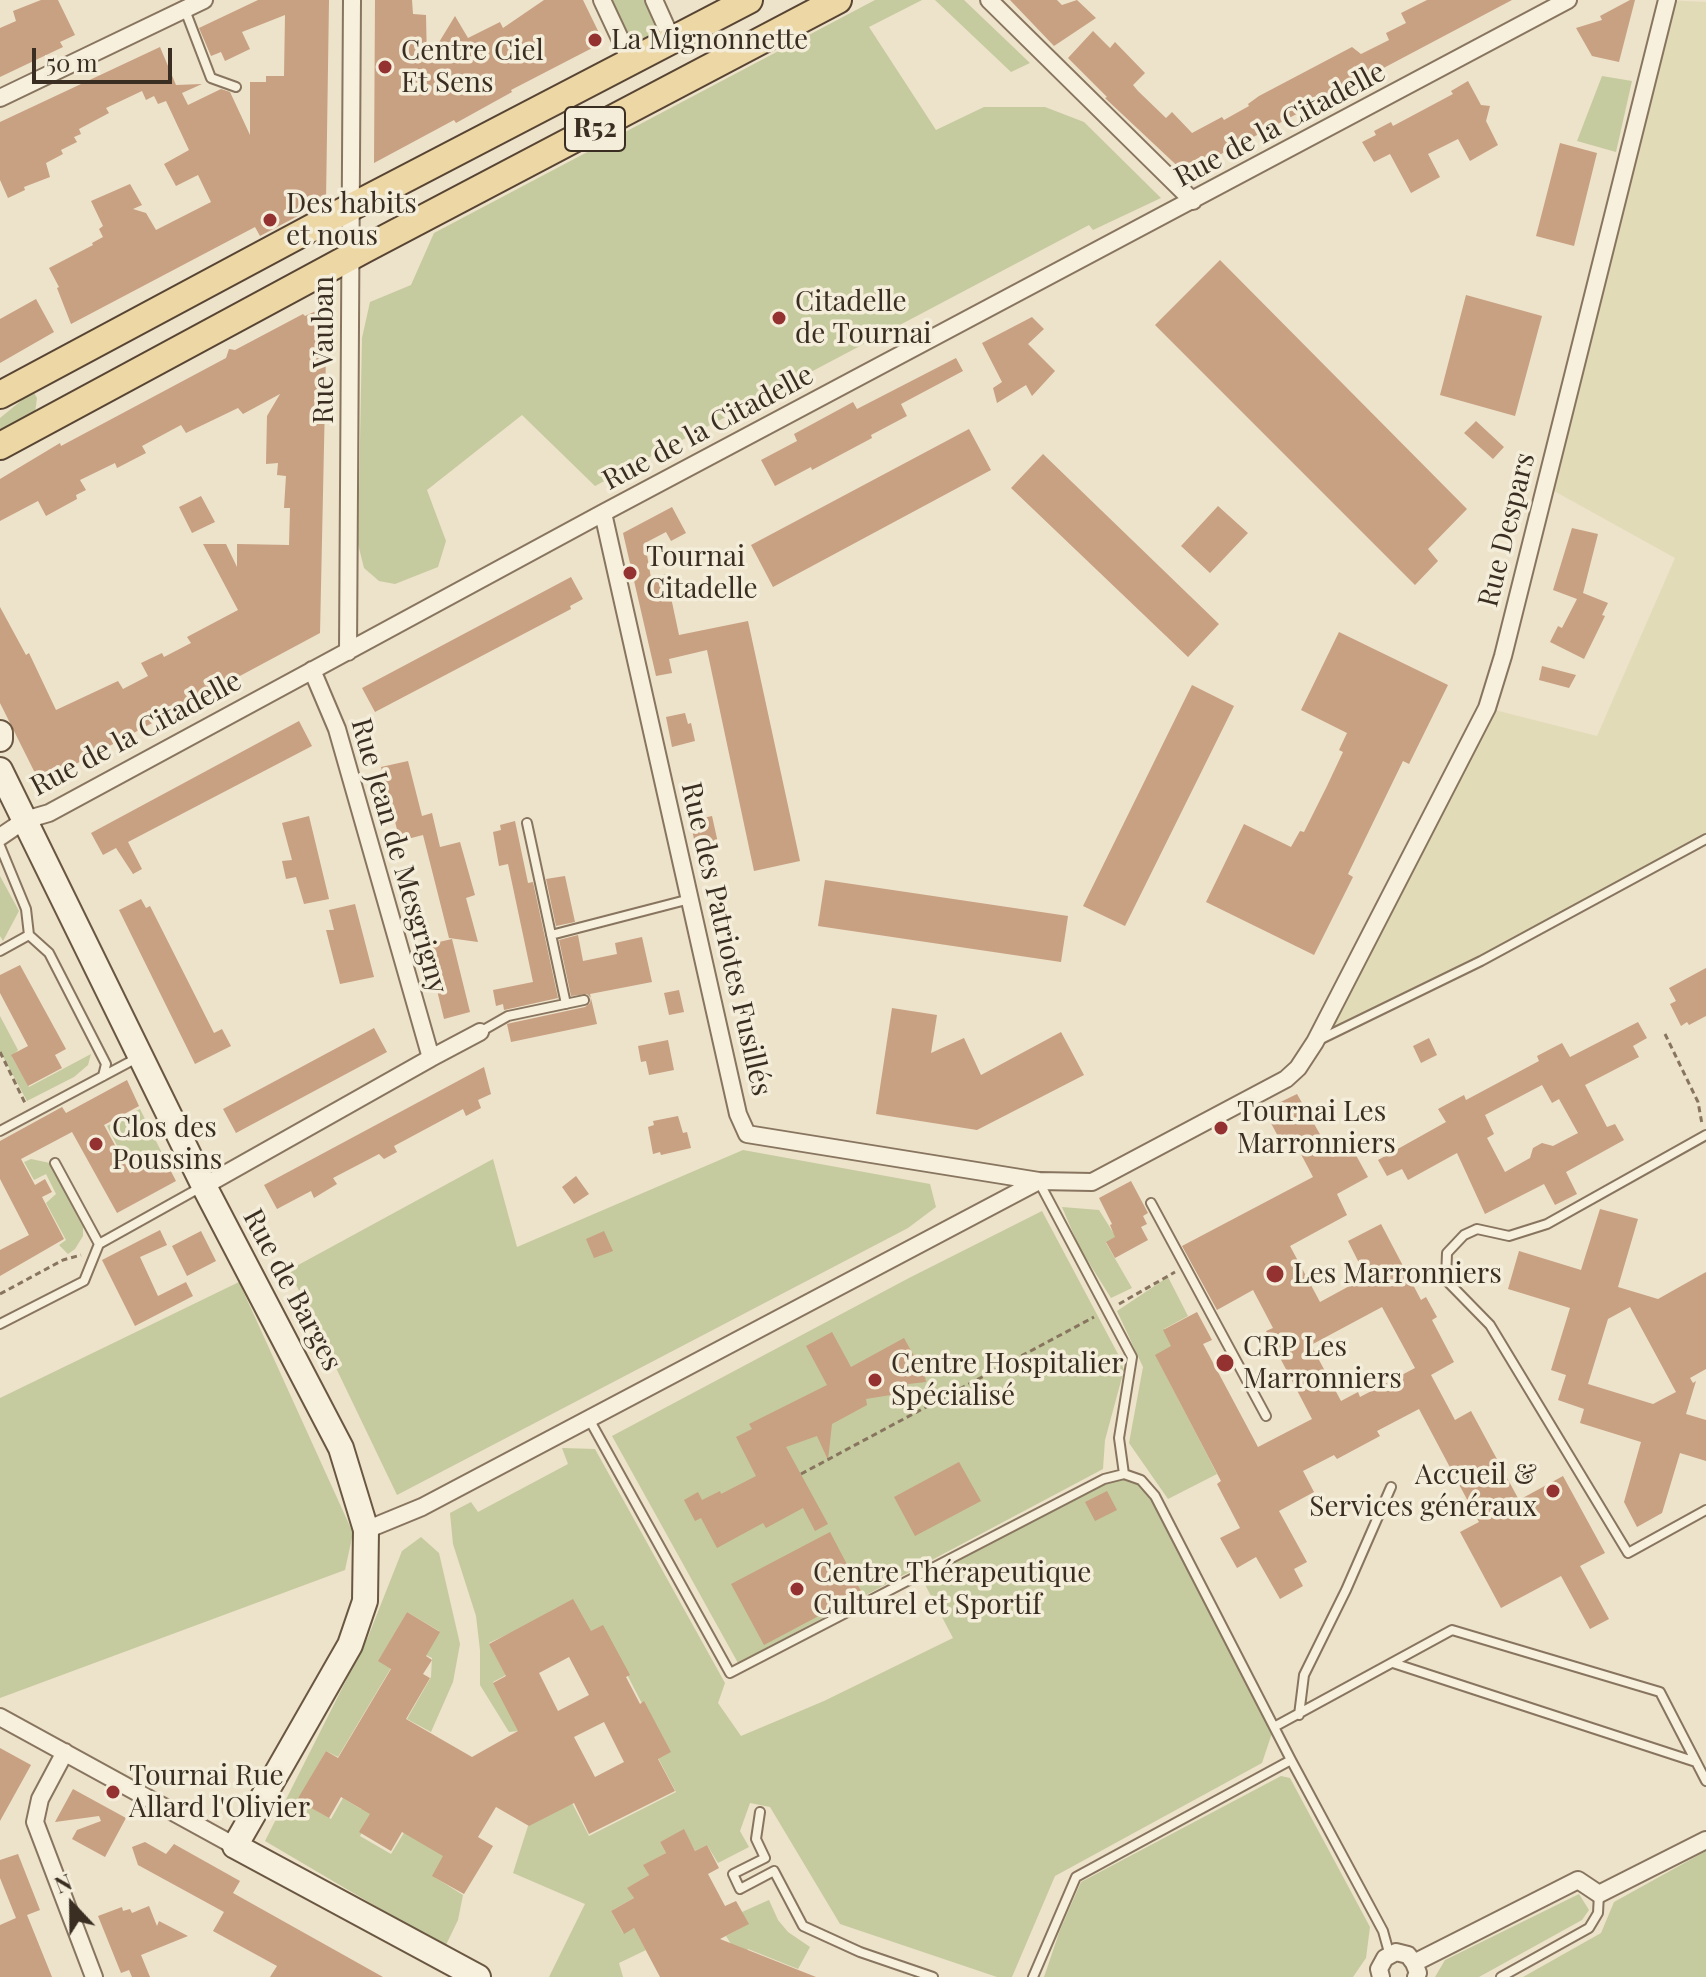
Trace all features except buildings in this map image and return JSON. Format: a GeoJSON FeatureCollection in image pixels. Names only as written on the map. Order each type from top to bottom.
{"type":"FeatureCollection","features":[{"type":"Feature","properties":{"kind":"main road","name":"R52"},"geometry":{"type":"LineString","coordinates":[[0,395],[350,207],[749,0]]}},
{"type":"Feature","properties":{"kind":"main road","name":"R52"},"geometry":{"type":"LineString","coordinates":[[0,446],[838,0]]}},
{"type":"Feature","properties":{"kind":"street"},"geometry":{"type":"LineString","coordinates":[[0,98],[204,0]]}},
{"type":"Feature","properties":{"kind":"street","name":"Rue Vauban"},"geometry":{"type":"LineString","coordinates":[[348,652],[352,0]]}},
{"type":"Feature","properties":{"kind":"street"},"geometry":{"type":"LineString","coordinates":[[602,0],[631,62]]}},
{"type":"Feature","properties":{"kind":"street"},"geometry":{"type":"LineString","coordinates":[[654,0],[672,40]]}},
{"type":"Feature","properties":{"kind":"street"},"geometry":{"type":"LineString","coordinates":[[989,0],[1193,201]]}},
{"type":"Feature","properties":{"kind":"street","name":"Rue de la Citadelle"},"geometry":{"type":"LineString","coordinates":[[0,837],[25,820],[49,813],[603,513],[1568,0]]}},
{"type":"Feature","properties":{"kind":"street","name":"Rue Despars"},"geometry":{"type":"LineString","coordinates":[[1315,1042],[1487,708],[1503,656],[1667,0]]}},
{"type":"Feature","properties":{"kind":"street","name":"Rue des Patriotes Fusillés"},"geometry":{"type":"LineString","coordinates":[[603,513],[738,1114],[747,1134],[1039,1181],[1092,1182],[1286,1079],[1298,1068],[1315,1042]]}},
{"type":"Feature","properties":{"kind":"street","name":"Rue Jean de Mesgrigny"},"geometry":{"type":"LineString","coordinates":[[312,670],[337,729],[431,1058]]}},
{"type":"Feature","properties":{"kind":"street"},"geometry":{"type":"LineString","coordinates":[[0,733],[0,739]]}},
{"type":"Feature","properties":{"kind":"street","name":"Rue de Barges"},"geometry":{"type":"LineString","coordinates":[[0,770],[204,1186],[341,1448],[366,1530],[365,1601],[350,1645],[235,1846]]}},
{"type":"Feature","properties":{"kind":"street"},"geometry":{"type":"LineString","coordinates":[[204,1186],[480,1032]]}},
{"type":"Feature","properties":{"kind":"street","name":"Rue des Patriotes Fusillés"},"geometry":{"type":"LineString","coordinates":[[366,1530],[422,1507],[1039,1181]]}},
{"type":"Feature","properties":{"kind":"street"},"geometry":{"type":"LineString","coordinates":[[0,1717],[478,1977]]}},
{"type":"Feature","properties":{"kind":"street"},"geometry":{"type":"LineString","coordinates":[[65,1752],[40,1799],[35,1822],[94,1977]]}},
{"type":"Feature","properties":{"kind":"street"},"geometry":{"type":"LineString","coordinates":[[1381,1977],[1379,1969],[1385,1958],[1396,1952],[1408,1955],[1415,1970],[1578,1880],[1599,1894],[1706,1840]]}},
{"type":"Feature","properties":{"kind":"lane"},"geometry":{"type":"LineString","coordinates":[[185,10],[211,78],[236,87]]}},
{"type":"Feature","properties":{"kind":"lane"},"geometry":{"type":"LineString","coordinates":[[527,823],[566,1004]]}},
{"type":"Feature","properties":{"kind":"lane"},"geometry":{"type":"LineString","coordinates":[[1315,1042],[1481,961],[1706,839]]}},
{"type":"Feature","properties":{"kind":"lane"},"geometry":{"type":"LineString","coordinates":[[0,846],[26,909],[29,935],[49,953],[106,1064],[103,1076]]}},
{"type":"Feature","properties":{"kind":"lane"},"geometry":{"type":"LineString","coordinates":[[551,935],[691,899]]}},
{"type":"Feature","properties":{"kind":"lane"},"geometry":{"type":"LineString","coordinates":[[0,951],[29,935]]}},
{"type":"Feature","properties":{"kind":"lane"},"geometry":{"type":"LineString","coordinates":[[480,1032],[508,1016],[584,1000]]}},
{"type":"Feature","properties":{"kind":"lane"},"geometry":{"type":"LineString","coordinates":[[0,1131],[141,1055]]}},
{"type":"Feature","properties":{"kind":"lane"},"geometry":{"type":"LineString","coordinates":[[1705,1135],[1547,1224],[1509,1236],[1477,1229],[1464,1235],[1447,1253],[1446,1280],[1490,1325],[1628,1553],[1706,1510]]}},
{"type":"Feature","properties":{"kind":"lane"},"geometry":{"type":"LineString","coordinates":[[55,1163],[98,1247]]}},
{"type":"Feature","properties":{"kind":"lane"},"geometry":{"type":"LineString","coordinates":[[1039,1181],[1132,1357],[1119,1438],[1124,1474]]}},
{"type":"Feature","properties":{"kind":"lane"},"geometry":{"type":"LineString","coordinates":[[0,1324],[84,1281],[98,1247],[204,1186]]}},
{"type":"Feature","properties":{"kind":"lane"},"geometry":{"type":"LineString","coordinates":[[1151,1203],[1266,1416]]}},
{"type":"Feature","properties":{"kind":"lane"},"geometry":{"type":"LineString","coordinates":[[589,1418],[730,1673],[1104,1479],[1124,1474],[1141,1480],[1155,1496],[1383,1931],[1390,1956]]}},
{"type":"Feature","properties":{"kind":"lane"},"geometry":{"type":"LineString","coordinates":[[1299,1715],[1304,1675],[1346,1590],[1391,1487]]}},
{"type":"Feature","properties":{"kind":"lane"},"geometry":{"type":"LineString","coordinates":[[1274,1727],[1452,1630],[1660,1692],[1706,1781]]}},
{"type":"Feature","properties":{"kind":"lane"},"geometry":{"type":"LineString","coordinates":[[1393,1663],[1696,1762]]}},
{"type":"Feature","properties":{"kind":"lane"},"geometry":{"type":"LineString","coordinates":[[1033,1977],[1076,1877],[1291,1760]]}},
{"type":"Feature","properties":{"kind":"lane"},"geometry":{"type":"LineString","coordinates":[[760,1812],[756,1839],[803,1926],[860,1952],[933,1977]]}},
{"type":"Feature","properties":{"kind":"lane"},"geometry":{"type":"LineString","coordinates":[[765,1858],[733,1874],[740,1889],[774,1871]]}},
{"type":"Feature","properties":{"kind":"lane"},"geometry":{"type":"LineString","coordinates":[[1501,1977],[1589,1928],[1598,1913],[1599,1894]]}},
{"type":"Feature","properties":{"kind":"path"},"geometry":{"type":"LineString","coordinates":[[1665,1034],[1698,1102],[1705,1135]]}},
{"type":"Feature","properties":{"kind":"path"},"geometry":{"type":"LineString","coordinates":[[0,1052],[31,1114]]}},
{"type":"Feature","properties":{"kind":"path"},"geometry":{"type":"LineString","coordinates":[[0,1294],[63,1260],[98,1247]]}},
{"type":"Feature","properties":{"kind":"path"},"geometry":{"type":"LineString","coordinates":[[801,1474],[1185,1266]]}},
{"type":"Feature","properties":{"kind":"shaded area"},"geometry":{"type":"Polygon","coordinates":[[[1666,0],[1706,2],[1706,841],[1322,1039],[1487,708],[1597,736],[1675,558],[1545,486],[1666,0]]]}},
{"type":"Feature","properties":{"kind":"green space"},"geometry":{"type":"Polygon","coordinates":[[[612,0],[645,0],[658,36],[640,45],[632,41],[612,0]]]}},
{"type":"Feature","properties":{"kind":"green space"},"geometry":{"type":"Polygon","coordinates":[[[875,0],[922,0],[869,27],[936,130],[984,107],[1045,107],[1084,122],[1161,198],[1093,230],[1089,225],[595,486],[522,415],[427,490],[446,541],[438,567],[395,584],[379,581],[364,568],[358,544],[362,338],[370,302],[411,285],[434,233],[875,0]]]}},
{"type":"Feature","properties":{"kind":"green space"},"geometry":{"type":"Polygon","coordinates":[[[935,0],[964,0],[1030,63],[1011,72],[935,0]]]}},
{"type":"Feature","properties":{"kind":"green space"},"geometry":{"type":"Polygon","coordinates":[[[1602,76],[1632,81],[1616,152],[1577,141],[1602,76]]]}},
{"type":"Feature","properties":{"kind":"green space"},"geometry":{"type":"Polygon","coordinates":[[[33,391],[37,398],[35,413],[0,431],[0,418],[33,391]]]}},
{"type":"Feature","properties":{"kind":"green space"},"geometry":{"type":"Polygon","coordinates":[[[0,876],[19,911],[3,941],[0,936],[0,876]]]}},
{"type":"Feature","properties":{"kind":"green space"},"geometry":{"type":"Polygon","coordinates":[[[0,1016],[18,1050],[12,1057],[29,1087],[91,1054],[88,1065],[74,1077],[27,1101],[0,1051],[0,1016]]]}},
{"type":"Feature","properties":{"kind":"green space"},"geometry":{"type":"Polygon","coordinates":[[[140,1109],[163,1155],[130,1171],[107,1126],[140,1109]]]}},
{"type":"Feature","properties":{"kind":"green space"},"geometry":{"type":"Polygon","coordinates":[[[743,1150],[930,1184],[936,1207],[908,1228],[397,1495],[289,1270],[493,1159],[517,1247],[743,1150]]]}},
{"type":"Feature","properties":{"kind":"green space"},"geometry":{"type":"Polygon","coordinates":[[[31,1159],[50,1163],[83,1227],[83,1236],[68,1254],[59,1245],[66,1240],[46,1203],[56,1194],[46,1174],[34,1180],[24,1162],[31,1159]]]}},
{"type":"Feature","properties":{"kind":"green space"},"geometry":{"type":"Polygon","coordinates":[[[1062,1207],[1099,1210],[1116,1237],[1106,1243],[1132,1288],[1111,1298],[1079,1247],[1062,1207]]]}},
{"type":"Feature","properties":{"kind":"green space"},"geometry":{"type":"Polygon","coordinates":[[[1042,1211],[1124,1370],[1105,1440],[1103,1469],[738,1663],[612,1436],[1042,1211]]]}},
{"type":"Feature","properties":{"kind":"green space"},"geometry":{"type":"Polygon","coordinates":[[[1168,1277],[1188,1316],[1164,1329],[1173,1349],[1156,1356],[1217,1474],[1168,1499],[1129,1443],[1143,1367],[1117,1311],[1168,1277]]]}},
{"type":"Feature","properties":{"kind":"green space"},"geometry":{"type":"Polygon","coordinates":[[[239,1282],[353,1533],[345,1570],[0,1698],[0,1398],[239,1282]]]}},
{"type":"Feature","properties":{"kind":"green space"},"geometry":{"type":"Polygon","coordinates":[[[562,1448],[595,1449],[725,1683],[718,1703],[741,1736],[824,1701],[953,1638],[920,1575],[1104,1479],[1124,1474],[1141,1480],[1155,1496],[1274,1727],[1262,1763],[1055,1876],[1012,1977],[997,1977],[840,1924],[770,1807],[750,1803],[740,1831],[749,1847],[718,1863],[707,1845],[695,1851],[684,1830],[660,1842],[666,1853],[644,1865],[649,1875],[628,1888],[634,1898],[611,1911],[623,1933],[634,1928],[646,1950],[619,1963],[623,1977],[549,1977],[585,1904],[513,1873],[528,1826],[572,1803],[589,1836],[676,1792],[658,1758],[667,1752],[603,1628],[588,1635],[542,1618],[489,1643],[506,1675],[493,1682],[519,1731],[509,1732],[480,1685],[476,1616],[453,1544],[450,1513],[471,1502],[478,1512],[568,1464],[562,1448]]]}},
{"type":"Feature","properties":{"kind":"green space"},"geometry":{"type":"Polygon","coordinates":[[[421,1537],[439,1553],[460,1644],[453,1682],[431,1732],[407,1719],[431,1677],[432,1658],[426,1655],[439,1631],[407,1612],[379,1660],[391,1668],[338,1757],[326,1751],[298,1800],[331,1819],[343,1798],[361,1809],[381,1799],[360,1836],[391,1854],[405,1831],[448,1857],[436,1878],[463,1895],[458,1920],[445,1947],[265,1841],[368,1637],[402,1551],[421,1537]]]}},
{"type":"Feature","properties":{"kind":"green space"},"geometry":{"type":"Polygon","coordinates":[[[1281,1776],[1290,1778],[1370,1927],[1366,1958],[1353,1977],[1044,1977],[1081,1882],[1281,1776]]]}},
{"type":"Feature","properties":{"kind":"green space"},"geometry":{"type":"Polygon","coordinates":[[[1706,1851],[1706,1977],[1523,1977],[1601,1933],[1614,1902],[1706,1851]]]}},
{"type":"Feature","properties":{"kind":"green space"},"geometry":{"type":"Polygon","coordinates":[[[1579,1894],[1589,1910],[1582,1920],[1479,1977],[1435,1977],[1445,1960],[1579,1894]]]}},
{"type":"Feature","properties":{"kind":"green space"},"geometry":{"type":"Polygon","coordinates":[[[769,1900],[778,1920],[788,1932],[810,1947],[798,1969],[748,1949],[741,1960],[726,1936],[748,1924],[742,1912],[769,1900]]]}},
{"type":"Feature","properties":{"kind":"place","name":"La Mignonnette"},"geometry":{"type":"Point","coordinates":[595,40]}},
{"type":"Feature","properties":{"kind":"place","name":"Centre Ciel Et Sens"},"geometry":{"type":"Point","coordinates":[385,67]}},
{"type":"Feature","properties":{"kind":"place","name":"Des habits et nous"},"geometry":{"type":"Point","coordinates":[270,220]}},
{"type":"Feature","properties":{"kind":"place","name":"Citadelle de Tournai"},"geometry":{"type":"Point","coordinates":[779,318]}},
{"type":"Feature","properties":{"kind":"place","name":"Tournai Citadelle"},"geometry":{"type":"Point","coordinates":[630,573]}},
{"type":"Feature","properties":{"kind":"place","name":"Tournai Les Marronniers"},"geometry":{"type":"Point","coordinates":[1221,1128]}},
{"type":"Feature","properties":{"kind":"place","name":"Clos des Poussins"},"geometry":{"type":"Point","coordinates":[96,1144]}},
{"type":"Feature","properties":{"kind":"place","name":"Les Marronniers"},"geometry":{"type":"Point","coordinates":[1275,1274]}},
{"type":"Feature","properties":{"kind":"place","name":"CRP Les Marronniers"},"geometry":{"type":"Point","coordinates":[1225,1363]}},
{"type":"Feature","properties":{"kind":"place","name":"Centre Hospitalier Spécialisé"},"geometry":{"type":"Point","coordinates":[875,1380]}},
{"type":"Feature","properties":{"kind":"place","name":"Accueil & Services généraux"},"geometry":{"type":"Point","coordinates":[1553,1491]}},
{"type":"Feature","properties":{"kind":"place","name":"Centre Thérapeutique Culturel et Sportif"},"geometry":{"type":"Point","coordinates":[797,1589]}},
{"type":"Feature","properties":{"kind":"place","name":"Tournai Rue Allard l'Olivier"},"geometry":{"type":"Point","coordinates":[113,1792]}}]}
